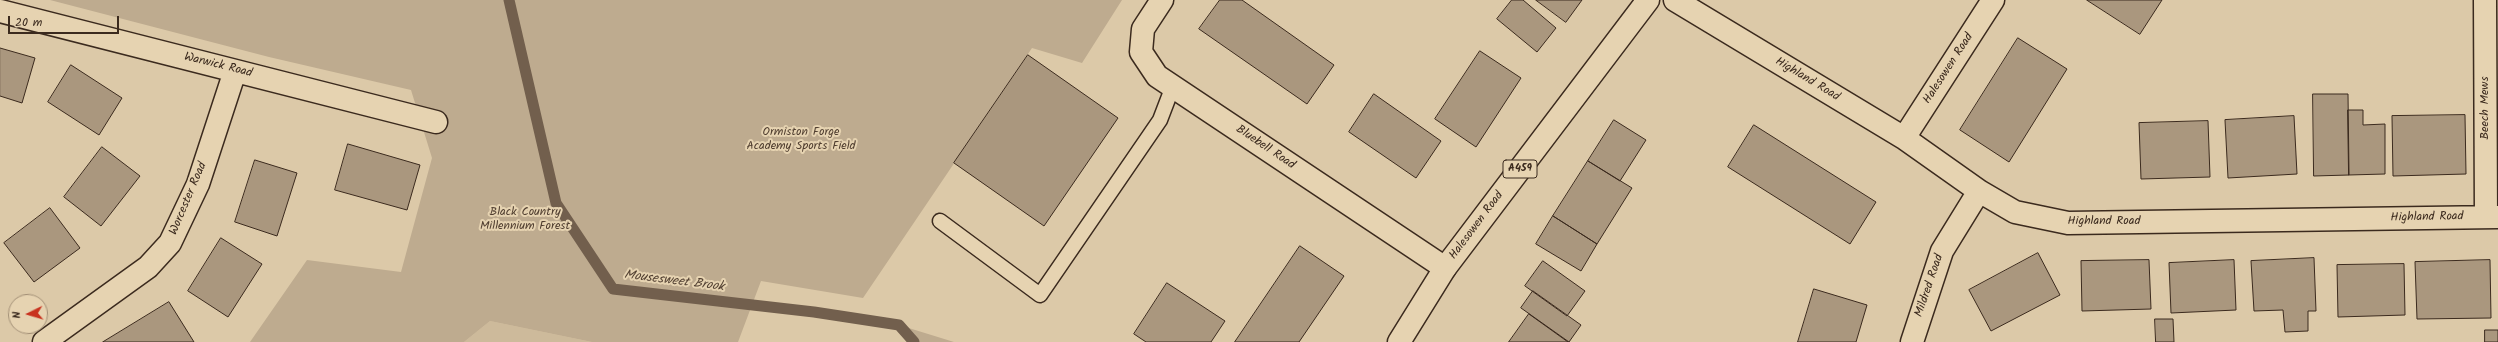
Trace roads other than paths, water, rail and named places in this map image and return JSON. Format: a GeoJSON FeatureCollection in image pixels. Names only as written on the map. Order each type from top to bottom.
{"type":"FeatureCollection","features":[{"type":"Feature","properties":{"kind":"street","name":"Bluebell Road"},"geometry":{"type":"LineString","coordinates":[[1162,0],[1143,29],[1141,52],[1157,76],[1445,268]]}},
{"type":"Feature","properties":{"kind":"street","name":"Halesowen Road"},"geometry":{"type":"LineString","coordinates":[[1400,342],[1445,268],[1648,0]]}},
{"type":"Feature","properties":{"kind":"street","name":"Highland Road"},"geometry":{"type":"LineString","coordinates":[[1675,0],[1904,138],[1979,191],[2015,212],[2068,223],[2492,217]]}},
{"type":"Feature","properties":{"kind":"street","name":"Halesowen Road"},"geometry":{"type":"LineString","coordinates":[[1904,138],[1993,0]]}},
{"type":"Feature","properties":{"kind":"street","name":"Beech Mews"},"geometry":{"type":"LineString","coordinates":[[2485,0],[2492,217]]}},
{"type":"Feature","properties":{"kind":"street","name":"Warwick Road"},"geometry":{"type":"LineString","coordinates":[[0,11],[436,122]]}},
{"type":"Feature","properties":{"kind":"street","name":"Worcester Road"},"geometry":{"type":"LineString","coordinates":[[44,342],[148,267],[170,243],[198,184],[235,71]]}},
{"type":"Feature","properties":{"kind":"street","name":"Mildred Road"},"geometry":{"type":"LineString","coordinates":[[1912,342],[1942,251],[1979,191]]}},
{"type":"Feature","properties":{"kind":"lane"},"geometry":{"type":"LineString","coordinates":[[940,221],[1040,295],[1160,120],[1173,86]]}},
{"type":"Feature","properties":{"kind":"waterway","name":"Mousesweet Brook"},"geometry":{"type":"LineString","coordinates":[[509,0],[556,203],[613,289],[814,312],[899,325],[914,342]]}},
{"type":"Feature","properties":{"kind":"park label","name":"Ormiston Forge Academy Sports Field"},"geometry":{"type":"Point","coordinates":[801,140]}},
{"type":"Feature","properties":{"kind":"park label","name":"Black Country Millennium Forest"},"geometry":{"type":"Point","coordinates":[525,220]}}]}
